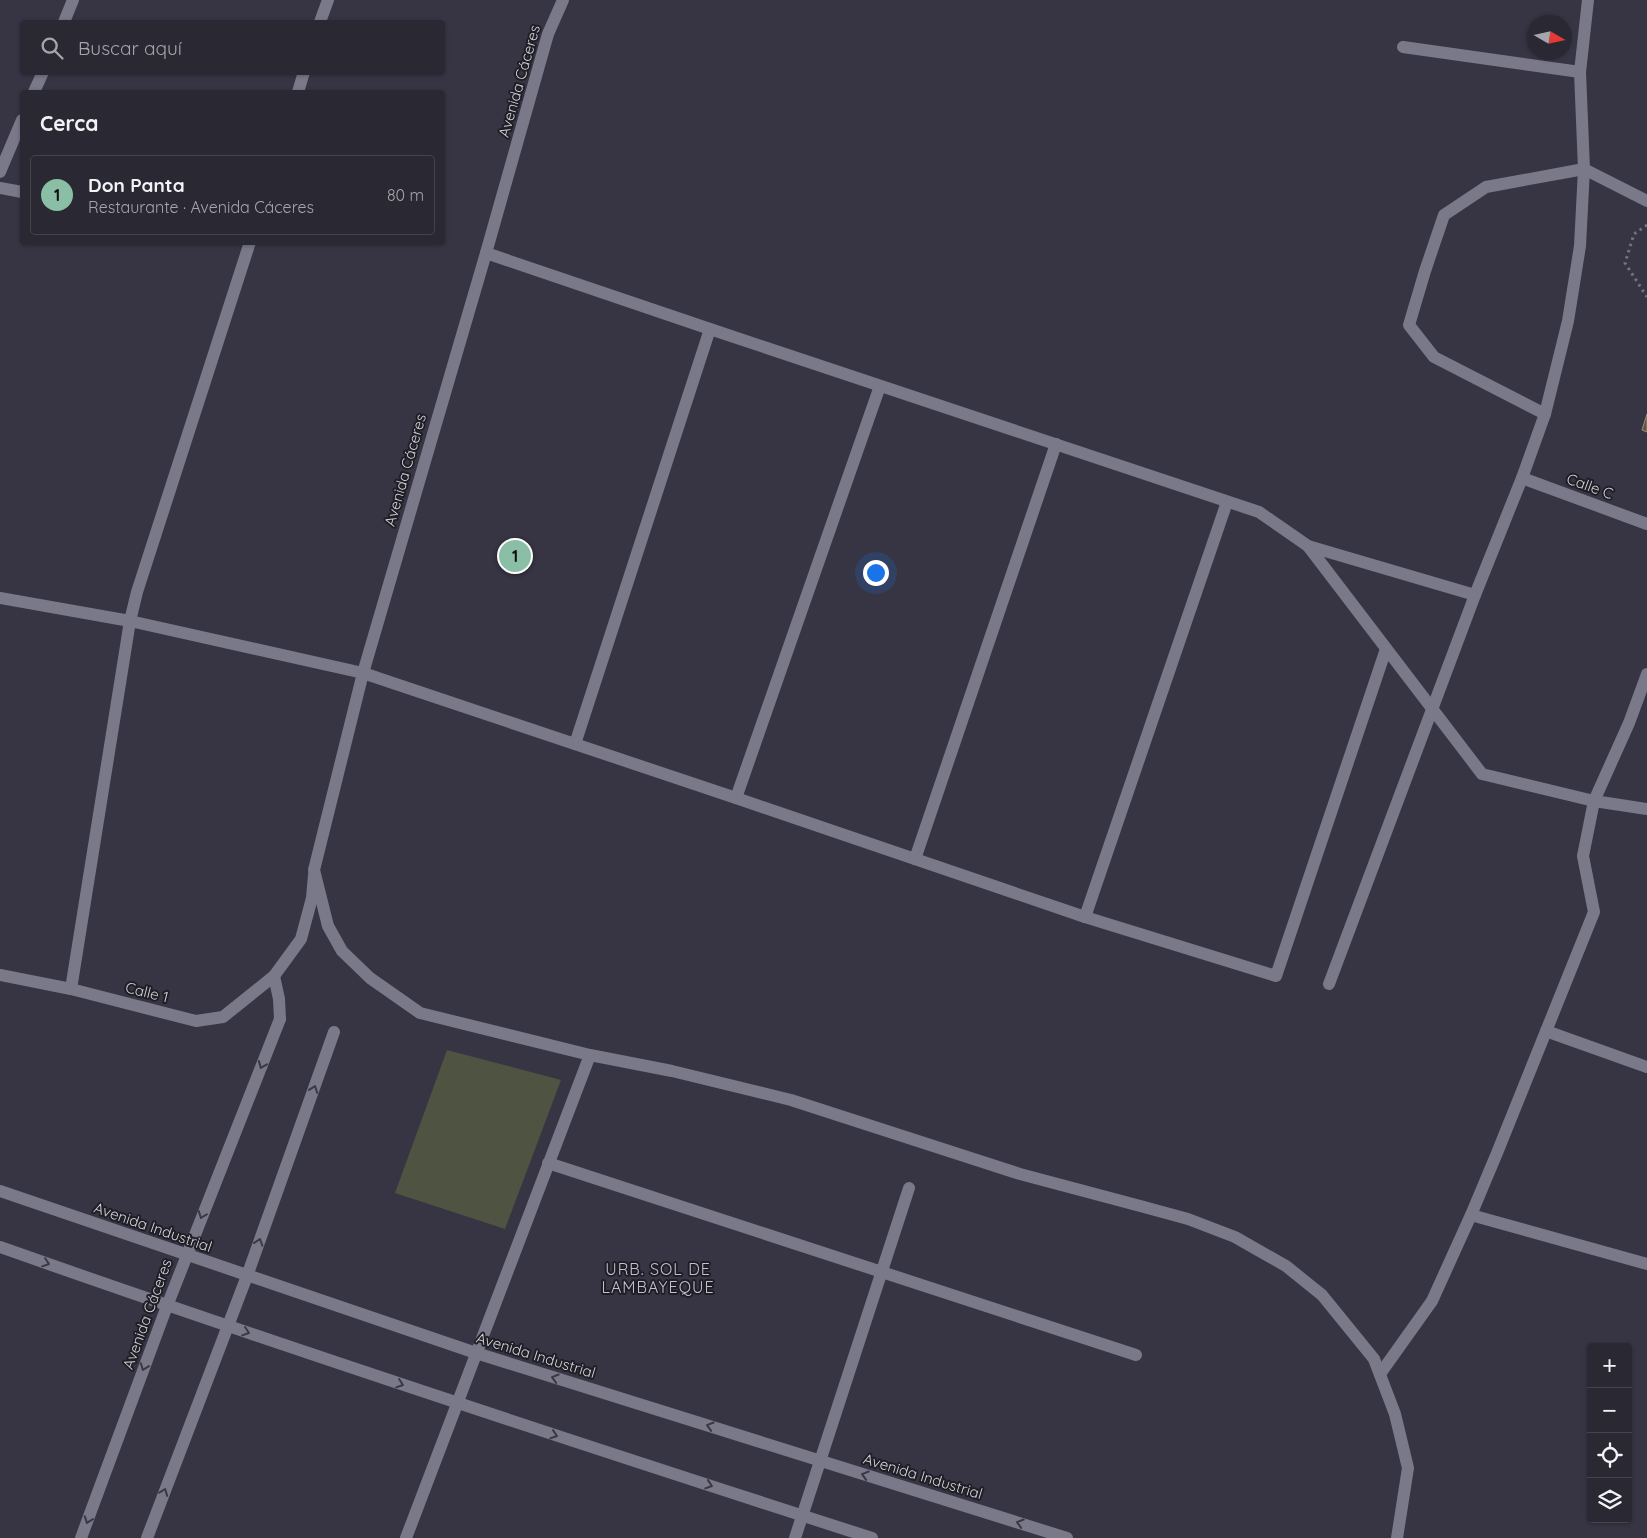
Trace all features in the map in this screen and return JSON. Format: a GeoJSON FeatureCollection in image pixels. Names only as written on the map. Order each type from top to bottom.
{"type":"FeatureCollection","features":[{"type":"Feature","properties":{"kind":"street"},"geometry":{"type":"LineString","coordinates":[[65,20],[73,0]]}},
{"type":"Feature","properties":{"kind":"street"},"geometry":{"type":"LineString","coordinates":[[321,20],[328,0]]}},
{"type":"Feature","properties":{"kind":"street","name":"Avenida Cáceres"},"geometry":{"type":"LineString","coordinates":[[563,0],[548,34],[362,673],[314,870],[328,926],[342,950],[370,978],[420,1013],[590,1055],[672,1071],[790,1100],[1020,1174],[1188,1219],[1235,1237],[1286,1266],[1322,1295],[1374,1358],[1395,1414],[1408,1468],[1397,1538]]}},
{"type":"Feature","properties":{"kind":"street"},"geometry":{"type":"LineString","coordinates":[[1329,984],[1545,414],[1568,321],[1580,246],[1584,169],[1580,72],[1588,0]]}},
{"type":"Feature","properties":{"kind":"street"},"geometry":{"type":"LineString","coordinates":[[1403,47],[1580,72]]}},
{"type":"Feature","properties":{"kind":"street"},"geometry":{"type":"LineString","coordinates":[[35,90],[41,75]]}},
{"type":"Feature","properties":{"kind":"street"},"geometry":{"type":"LineString","coordinates":[[299,90],[303,75]]}},
{"type":"Feature","properties":{"kind":"street"},"geometry":{"type":"LineString","coordinates":[[0,172],[20,125]]}},
{"type":"Feature","properties":{"kind":"street"},"geometry":{"type":"LineString","coordinates":[[1545,414],[1434,357],[1409,325],[1444,215],[1486,187],[1584,169],[1647,201]]}},
{"type":"Feature","properties":{"kind":"street"},"geometry":{"type":"LineString","coordinates":[[0,188],[20,192]]}},
{"type":"Feature","properties":{"kind":"street"},"geometry":{"type":"LineString","coordinates":[[71,989],[130,621],[137,592],[249,245]]}},
{"type":"Feature","properties":{"kind":"street"},"geometry":{"type":"LineString","coordinates":[[486,252],[1258,512],[1308,546],[1475,595]]}},
{"type":"Feature","properties":{"kind":"street"},"geometry":{"type":"LineString","coordinates":[[575,744],[710,329]]}},
{"type":"Feature","properties":{"kind":"street"},"geometry":{"type":"LineString","coordinates":[[736,798],[880,386]]}},
{"type":"Feature","properties":{"kind":"street"},"geometry":{"type":"LineString","coordinates":[[915,859],[1056,444]]}},
{"type":"Feature","properties":{"kind":"street","name":"Calle C"},"geometry":{"type":"LineString","coordinates":[[1522,478],[1647,524]]}},
{"type":"Feature","properties":{"kind":"street"},"geometry":{"type":"LineString","coordinates":[[1086,917],[1227,502]]}},
{"type":"Feature","properties":{"kind":"street"},"geometry":{"type":"LineString","coordinates":[[1308,546],[1482,774],[1594,801],[1647,809]]}},
{"type":"Feature","properties":{"kind":"street"},"geometry":{"type":"LineString","coordinates":[[0,598],[130,621],[362,673],[1086,917],[1276,976],[1386,648]]}},
{"type":"Feature","properties":{"kind":"street"},"geometry":{"type":"LineString","coordinates":[[1380,1374],[1432,1301],[1471,1215],[1594,912],[1584,856],[1594,801],[1629,723],[1647,674]]}},
{"type":"Feature","properties":{"kind":"street","name":"Calle 1"},"geometry":{"type":"LineString","coordinates":[[0,975],[71,989],[196,1020],[223,1018],[274,976],[301,939],[312,898],[314,870]]}},
{"type":"Feature","properties":{"kind":"street","name":"Avenida Cáceres"},"geometry":{"type":"LineString","coordinates":[[81,1538],[186,1255],[280,1019],[279,999],[274,976]]}},
{"type":"Feature","properties":{"kind":"street"},"geometry":{"type":"LineString","coordinates":[[1546,1031],[1647,1067]]}},
{"type":"Feature","properties":{"kind":"street"},"geometry":{"type":"LineString","coordinates":[[147,1538],[247,1276],[334,1032]]}},
{"type":"Feature","properties":{"kind":"street"},"geometry":{"type":"LineString","coordinates":[[406,1538],[590,1055]]}},
{"type":"Feature","properties":{"kind":"street"},"geometry":{"type":"LineString","coordinates":[[548,1163],[1136,1355]]}},
{"type":"Feature","properties":{"kind":"street"},"geometry":{"type":"LineString","coordinates":[[794,1538],[909,1188]]}},
{"type":"Feature","properties":{"kind":"street","name":"Avenida Industrial"},"geometry":{"type":"LineString","coordinates":[[0,1191],[476,1353],[1066,1538]]}},
{"type":"Feature","properties":{"kind":"street"},"geometry":{"type":"LineString","coordinates":[[1471,1215],[1647,1264]]}},
{"type":"Feature","properties":{"kind":"street"},"geometry":{"type":"LineString","coordinates":[[0,1247],[167,1306],[457,1403],[872,1538]]}},
{"type":"Feature","properties":{"kind":"path"},"geometry":{"type":"LineString","coordinates":[[1647,225],[1634,234],[1625,263],[1647,297]]}},
{"type":"Feature","properties":{"kind":"green space"},"geometry":{"type":"Polygon","coordinates":[[[447,1050],[561,1080],[505,1229],[395,1193],[447,1050]]]}},
{"type":"Feature","properties":{"kind":"building"},"geometry":{"type":"Polygon","coordinates":[[[1647,414],[1647,432],[1642,430],[1647,414]]]}},
{"type":"Feature","properties":{"kind":"place","name":"Don Panta"},"geometry":{"type":"Point","coordinates":[515,556]}},
{"type":"Feature","properties":{"kind":"district","name":"URB. SOL DE LAMBAYEQUE"},"geometry":{"type":"Point","coordinates":[658,1278]}}]}
